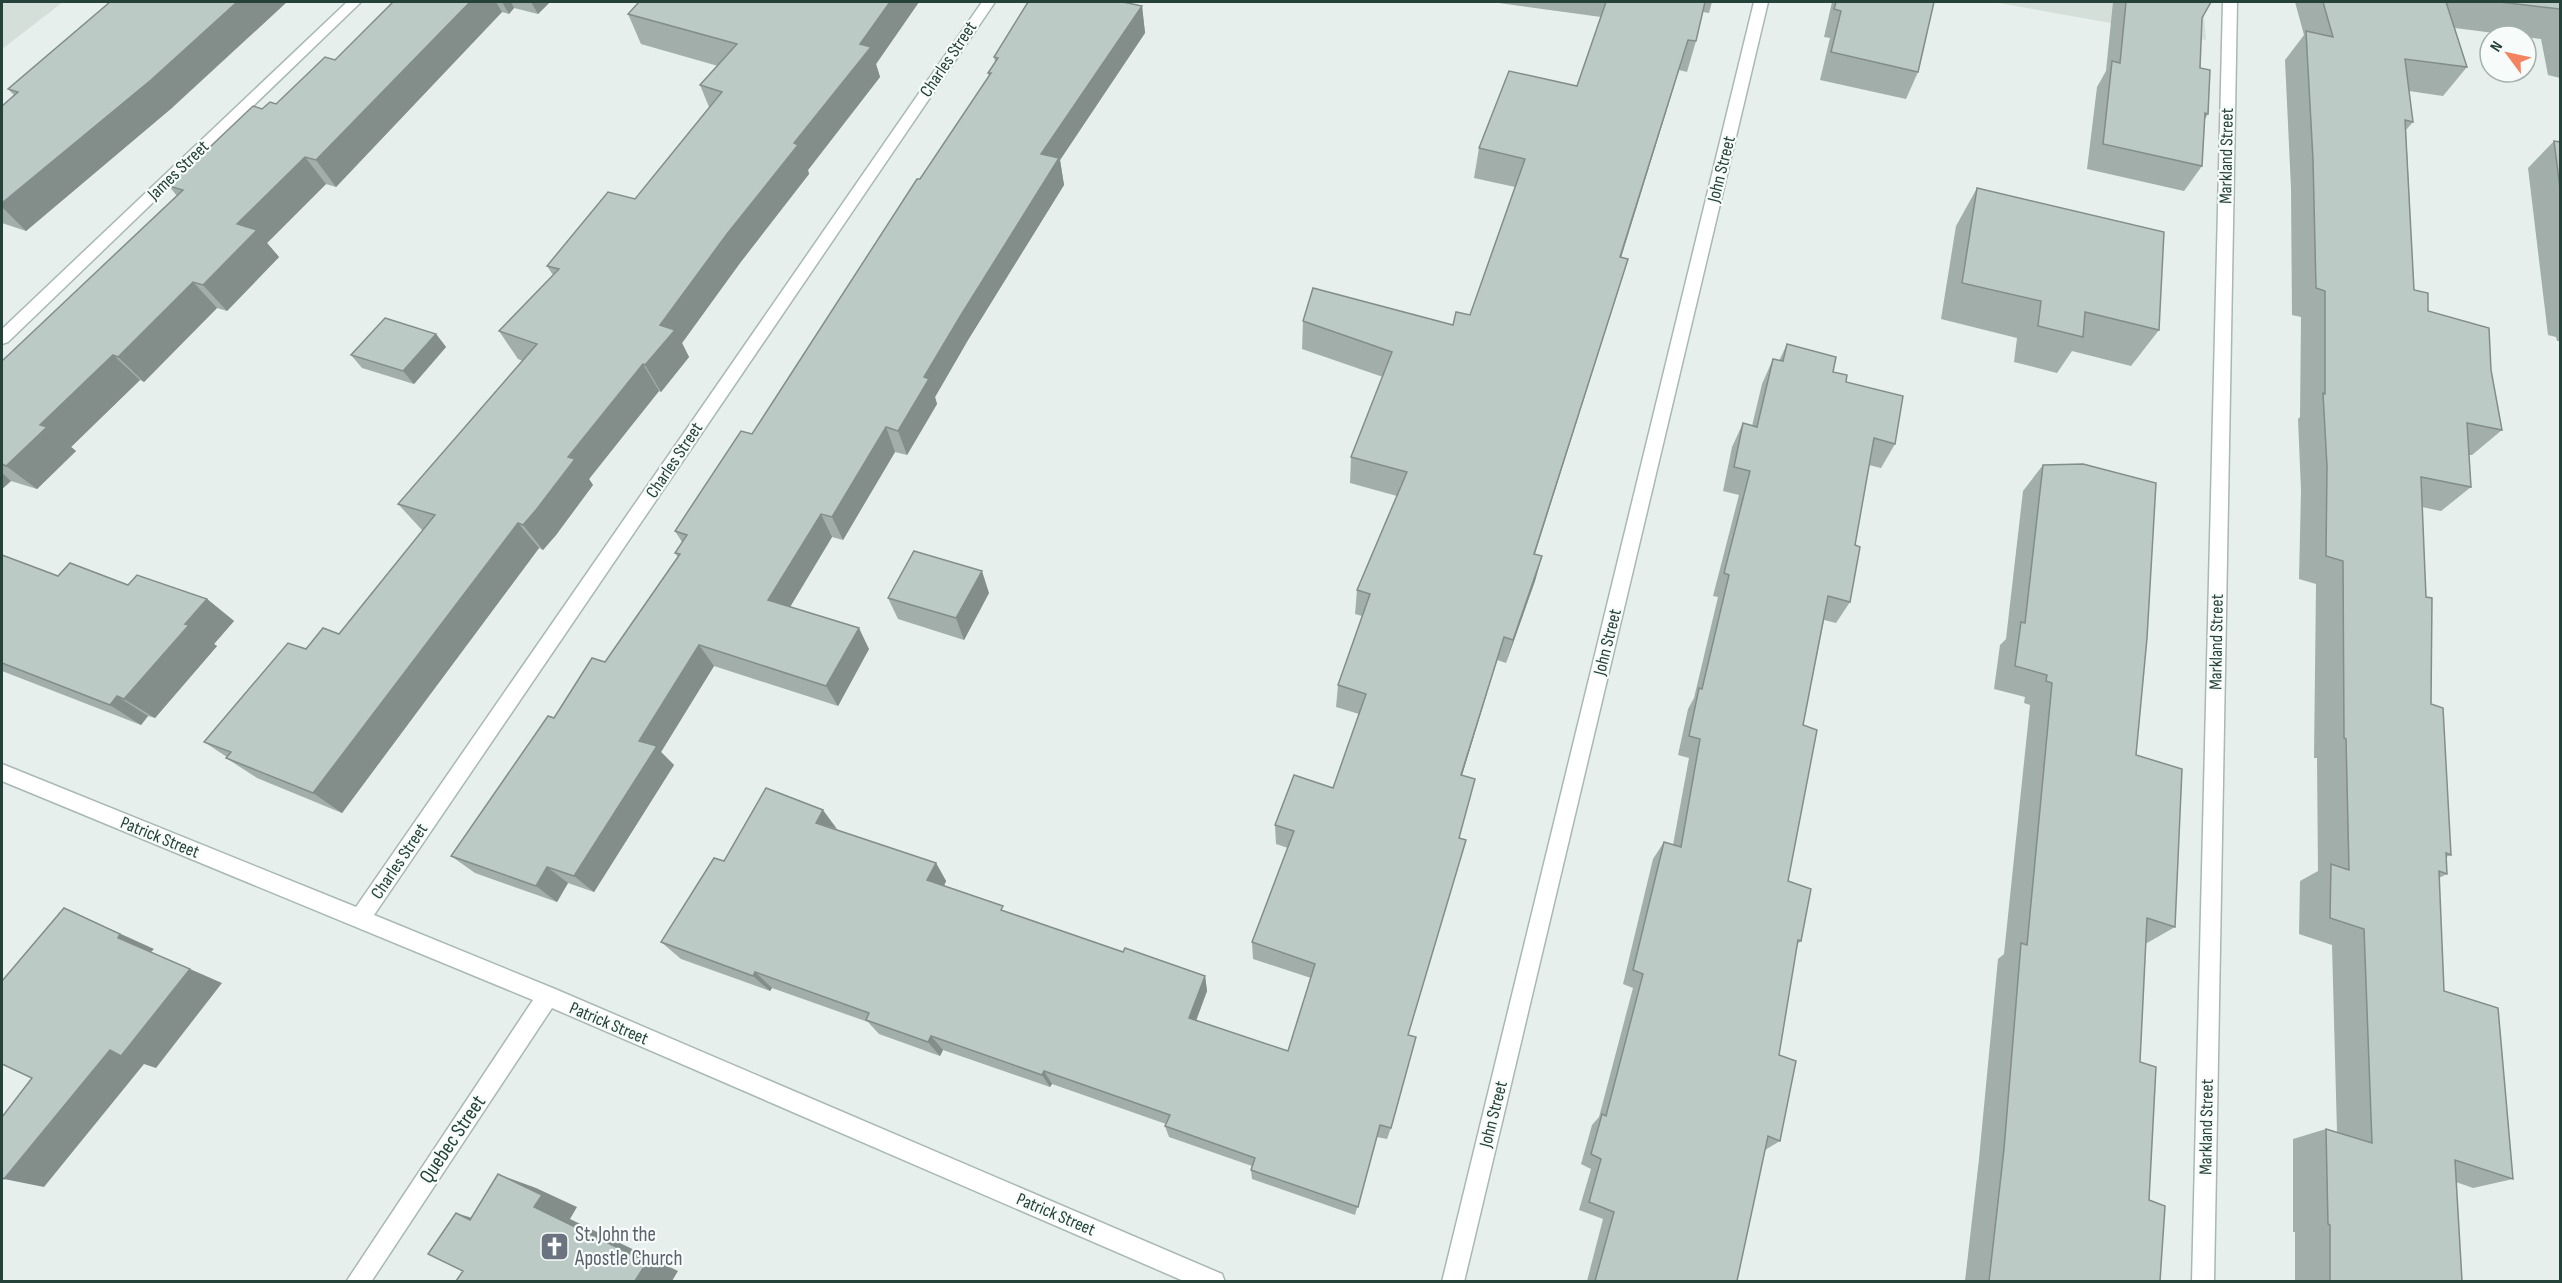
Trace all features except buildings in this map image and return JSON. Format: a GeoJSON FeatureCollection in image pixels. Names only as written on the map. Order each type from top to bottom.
{"type":"FeatureCollection","features":[{"type":"Feature","properties":{"kind":"street","name":"James Street"},"geometry":{"type":"LineString","coordinates":[[2,338],[354,2]]}},
{"type":"Feature","properties":{"kind":"street","name":"Charles Street"},"geometry":{"type":"LineString","coordinates":[[360,918],[988,2]]}},
{"type":"Feature","properties":{"kind":"street","name":"John Street"},"geometry":{"type":"LineString","coordinates":[[1453,1281],[1761,2]]}},
{"type":"Feature","properties":{"kind":"street","name":"Markland Street"},"geometry":{"type":"LineString","coordinates":[[2203,1281],[2230,2]]}},
{"type":"Feature","properties":{"kind":"street","name":"Patrick Street"},"geometry":{"type":"LineString","coordinates":[[2,772],[548,996],[1214,1281]]}},
{"type":"Feature","properties":{"kind":"street","name":"Quebec Street"},"geometry":{"type":"LineString","coordinates":[[357,1281],[548,996]]}},
{"type":"Feature","properties":{"kind":"shaded area"},"geometry":{"type":"Polygon","coordinates":[[[2,2],[63,2],[2,49],[2,2]]]}},
{"type":"Feature","properties":{"kind":"shaded area"},"geometry":{"type":"Polygon","coordinates":[[[1993,2],[2203,2],[2206,40],[1993,2]]]}},
{"type":"Feature","properties":{"kind":"place","name":"St. John the Apostle Church"},"geometry":{"type":"Point","coordinates":[554,1246]}}]}
